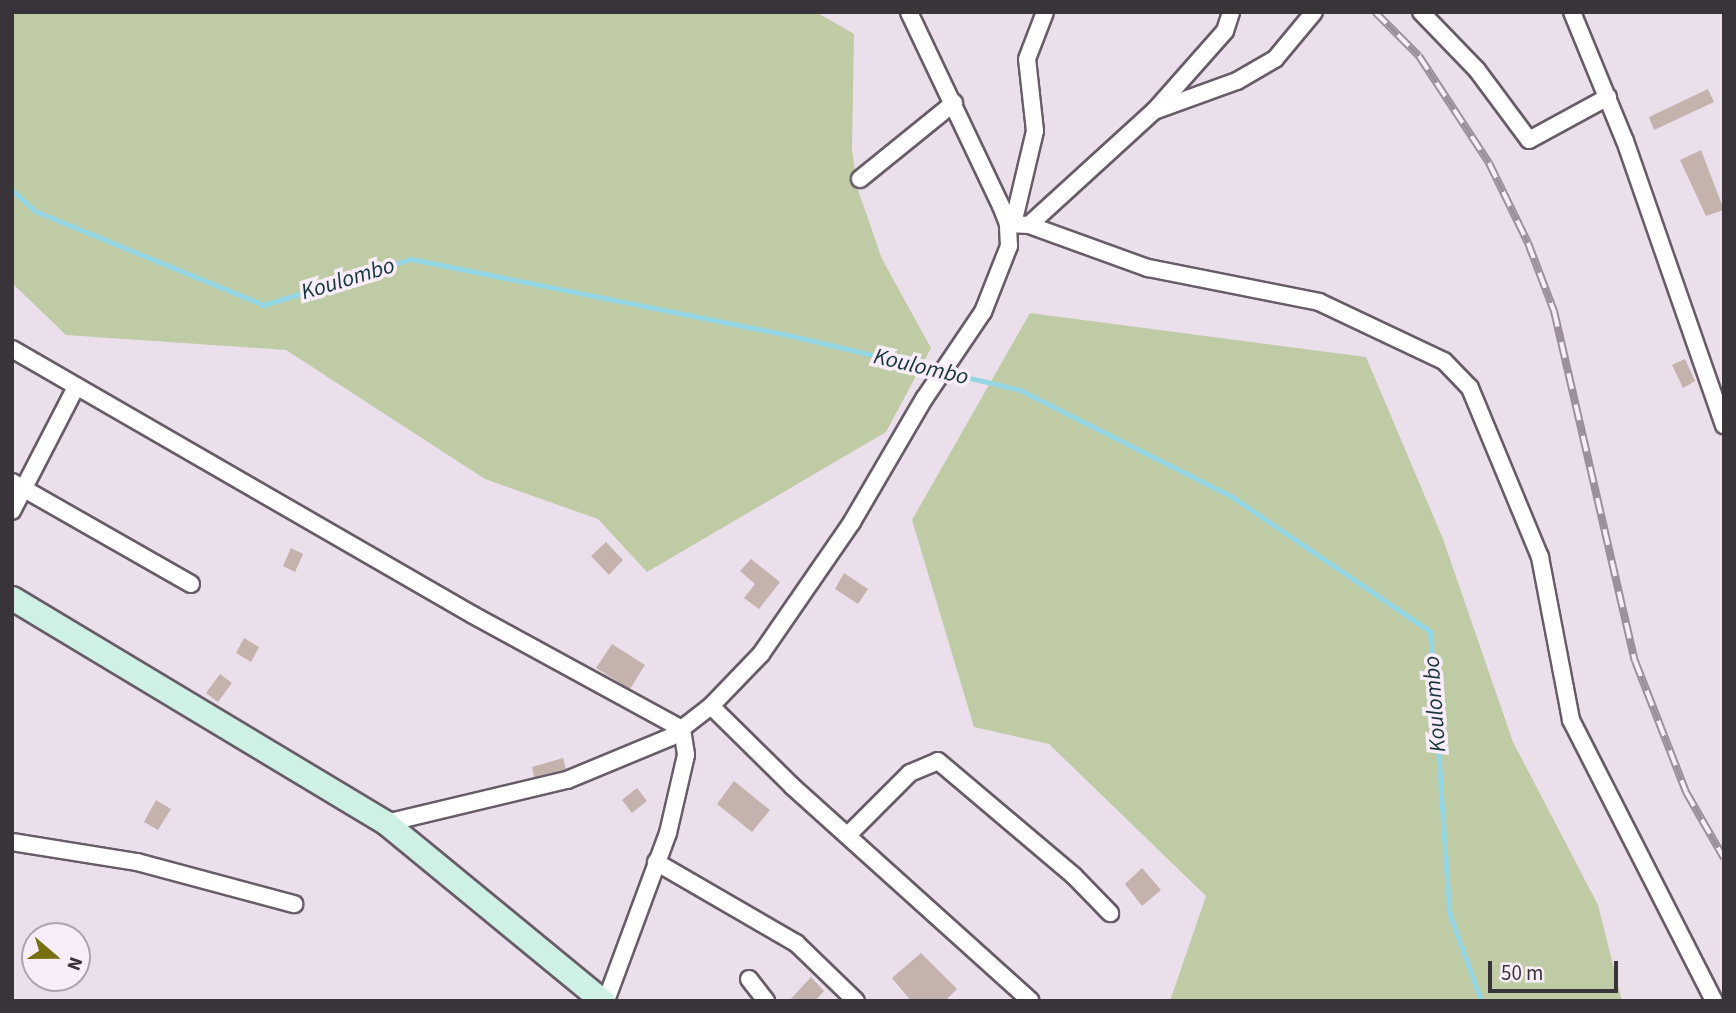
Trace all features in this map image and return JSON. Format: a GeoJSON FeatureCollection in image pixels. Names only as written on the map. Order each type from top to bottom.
{"type":"FeatureCollection","features":[{"type":"Feature","properties":{"kind":"street"},"geometry":{"type":"LineString","coordinates":[[909,12],[1017,224],[1148,268],[1319,302],[1444,361],[1470,388],[1540,557],[1571,720],[1714,1001]]}},
{"type":"Feature","properties":{"kind":"street"},"geometry":{"type":"LineString","coordinates":[[386,823],[599,770],[682,729],[739,680],[787,620],[971,332],[1003,268],[1017,224],[1035,131],[1027,59],[1045,12]]}},
{"type":"Feature","properties":{"kind":"street"},"geometry":{"type":"LineString","coordinates":[[1017,224],[1154,111],[1226,31],[1231,12]]}},
{"type":"Feature","properties":{"kind":"street"},"geometry":{"type":"LineString","coordinates":[[1154,111],[1237,81],[1275,60],[1314,12]]}},
{"type":"Feature","properties":{"kind":"street"},"geometry":{"type":"LineString","coordinates":[[1421,12],[1477,70],[1529,140],[1608,97]]}},
{"type":"Feature","properties":{"kind":"street"},"geometry":{"type":"LineString","coordinates":[[1572,12],[1608,97],[1724,425]]}},
{"type":"Feature","properties":{"kind":"street"},"geometry":{"type":"LineString","coordinates":[[860,179],[954,103]]}},
{"type":"Feature","properties":{"kind":"street"},"geometry":{"type":"LineString","coordinates":[[12,349],[682,729]]}},
{"type":"Feature","properties":{"kind":"street"},"geometry":{"type":"LineString","coordinates":[[12,511],[17,485],[76,387]]}},
{"type":"Feature","properties":{"kind":"street"},"geometry":{"type":"LineString","coordinates":[[17,485],[191,584]]}},
{"type":"Feature","properties":{"kind":"street"},"geometry":{"type":"LineString","coordinates":[[12,598],[386,823],[605,1001],[656,862],[681,782],[686,755],[682,729]]}},
{"type":"Feature","properties":{"kind":"street"},"geometry":{"type":"LineString","coordinates":[[711,706],[792,786],[850,833],[1031,1001]]}},
{"type":"Feature","properties":{"kind":"street"},"geometry":{"type":"LineString","coordinates":[[850,833],[910,773],[938,761],[1074,876],[1110,913]]}},
{"type":"Feature","properties":{"kind":"street"},"geometry":{"type":"LineString","coordinates":[[12,842],[137,862],[294,904]]}},
{"type":"Feature","properties":{"kind":"street"},"geometry":{"type":"LineString","coordinates":[[656,862],[796,943],[856,1001]]}},
{"type":"Feature","properties":{"kind":"street"},"geometry":{"type":"LineString","coordinates":[[749,979],[766,1001]]}},
{"type":"Feature","properties":{"kind":"green space"},"geometry":{"type":"Polygon","coordinates":[[[12,12],[816,12],[854,34],[852,150],[858,190],[882,259],[931,348],[886,432],[647,572],[598,519],[485,479],[286,350],[66,335],[12,283],[12,12]]]}},
{"type":"Feature","properties":{"kind":"green space"},"geometry":{"type":"Polygon","coordinates":[[[1030,313],[1366,357],[1443,539],[1513,742],[1598,905],[1622,1001],[1170,1001],[1206,896],[1049,744],[974,727],[912,520],[1030,313]]]}},
{"type":"Feature","properties":{"kind":"building"},"geometry":{"type":"Polygon","coordinates":[[[1708,89],[1714,102],[1654,130],[1649,117],[1708,89]]]}},
{"type":"Feature","properties":{"kind":"building"},"geometry":{"type":"Polygon","coordinates":[[[1701,150],[1724,210],[1706,216],[1680,160],[1701,150]]]}},
{"type":"Feature","properties":{"kind":"building"},"geometry":{"type":"Polygon","coordinates":[[[1685,359],[1695,381],[1683,388],[1672,365],[1685,359]]]}},
{"type":"Feature","properties":{"kind":"building"},"geometry":{"type":"Polygon","coordinates":[[[606,542],[623,560],[609,575],[591,556],[606,542]]]}},
{"type":"Feature","properties":{"kind":"building"},"geometry":{"type":"Polygon","coordinates":[[[291,548],[303,554],[295,572],[283,566],[291,548]]]}},
{"type":"Feature","properties":{"kind":"building"},"geometry":{"type":"Polygon","coordinates":[[[751,559],[780,582],[759,609],[744,598],[755,584],[740,571],[751,559]]]}},
{"type":"Feature","properties":{"kind":"building"},"geometry":{"type":"Polygon","coordinates":[[[844,573],[868,589],[858,604],[835,589],[844,573]]]}},
{"type":"Feature","properties":{"kind":"building"},"geometry":{"type":"Polygon","coordinates":[[[244,638],[259,647],[251,662],[236,653],[244,638]]]}},
{"type":"Feature","properties":{"kind":"building"},"geometry":{"type":"Polygon","coordinates":[[[612,644],[645,665],[630,689],[596,668],[612,644]]]}},
{"type":"Feature","properties":{"kind":"building"},"geometry":{"type":"Polygon","coordinates":[[[220,674],[232,683],[218,702],[206,693],[220,674]]]}},
{"type":"Feature","properties":{"kind":"building"},"geometry":{"type":"Polygon","coordinates":[[[563,758],[566,769],[534,777],[532,767],[563,758]]]}},
{"type":"Feature","properties":{"kind":"building"},"geometry":{"type":"Polygon","coordinates":[[[734,781],[770,810],[752,832],[717,804],[734,781]]]}},
{"type":"Feature","properties":{"kind":"building"},"geometry":{"type":"Polygon","coordinates":[[[637,788],[647,801],[632,813],[622,800],[637,788]]]}},
{"type":"Feature","properties":{"kind":"building"},"geometry":{"type":"Polygon","coordinates":[[[156,800],[171,809],[158,830],[144,822],[156,800]]]}},
{"type":"Feature","properties":{"kind":"building"},"geometry":{"type":"Polygon","coordinates":[[[1142,868],[1161,890],[1142,906],[1125,884],[1142,868]]]}},
{"type":"Feature","properties":{"kind":"building"},"geometry":{"type":"Polygon","coordinates":[[[921,953],[957,989],[945,1001],[911,1001],[892,978],[921,953]]]}},
{"type":"Feature","properties":{"kind":"building"},"geometry":{"type":"Polygon","coordinates":[[[811,977],[824,991],[815,1001],[789,1001],[811,977]]]}},
{"type":"Feature","properties":{"kind":"waterway","name":"Koulombo"},"geometry":{"type":"LineString","coordinates":[[12,190],[35,211],[264,305],[411,259],[788,335],[1020,390],[1231,496],[1430,631],[1449,912],[1481,1001]]}},
{"type":"Feature","properties":{"kind":"railway"},"geometry":{"type":"LineString","coordinates":[[1375,12],[1419,56],[1489,163],[1528,243],[1554,311],[1635,661],[1686,792],[1724,858]]}}]}
